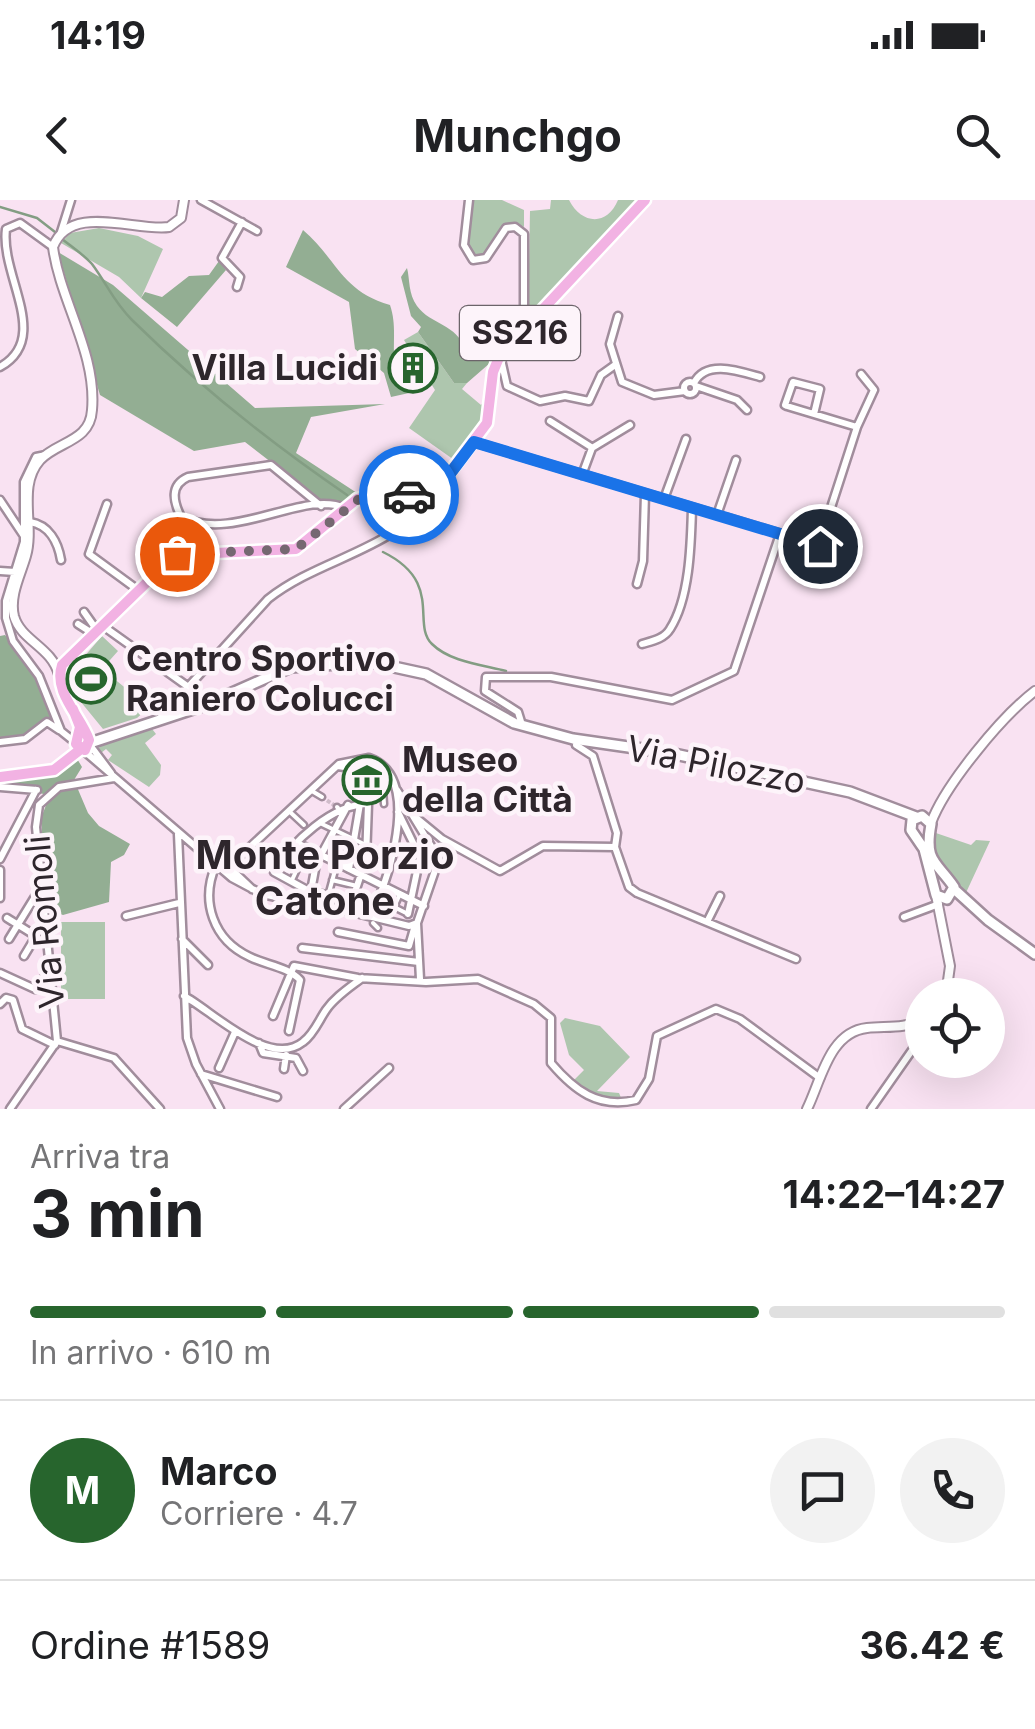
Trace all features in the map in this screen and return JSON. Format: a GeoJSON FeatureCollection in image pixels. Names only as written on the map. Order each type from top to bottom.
{"type":"FeatureCollection","features":[{"type":"Feature","properties":{"kind":"main road","name":"SS216"},"geometry":{"type":"LineString","coordinates":[[438,488],[474,442],[490,414],[493,372],[500,355],[645,200]]}},
{"type":"Feature","properties":{"kind":"main road"},"geometry":{"type":"LineString","coordinates":[[0,777],[58,768],[83,743],[59,675],[72,653],[167,560],[183,552],[296,549],[345,508],[369,496],[421,495],[438,488]]}},
{"type":"Feature","properties":{"kind":"main road","name":"Via Pilozzo"},"geometry":{"type":"LineString","coordinates":[[83,743],[205,705],[292,667],[359,661],[420,672],[497,716],[522,725],[577,740],[670,753],[874,800],[931,823]]}},
{"type":"Feature","properties":{"kind":"main road","name":"Via Pilozzo"},"geometry":{"type":"LineString","coordinates":[[874,800],[911,830]]}},
{"type":"Feature","properties":{"kind":"main road"},"geometry":{"type":"LineString","coordinates":[[919,817],[911,830],[945,897],[969,905],[1035,954]]}},
{"type":"Feature","properties":{"kind":"main road"},"geometry":{"type":"LineString","coordinates":[[931,823],[928,844],[945,897]]}},
{"type":"Feature","properties":{"kind":"street"},"geometry":{"type":"LineString","coordinates":[[53,246],[71,200]]}},
{"type":"Feature","properties":{"kind":"street"},"geometry":{"type":"LineString","coordinates":[[60,234],[77,226],[104,222],[170,228],[180,220],[184,200]]}},
{"type":"Feature","properties":{"kind":"street"},"geometry":{"type":"LineString","coordinates":[[201,200],[215,204],[257,231]]}},
{"type":"Feature","properties":{"kind":"street"},"geometry":{"type":"LineString","coordinates":[[469,200],[464,245],[473,260],[486,258],[508,227],[524,234],[524,330]]}},
{"type":"Feature","properties":{"kind":"street"},"geometry":{"type":"LineString","coordinates":[[238,287],[240,277],[222,258],[242,222]]}},
{"type":"Feature","properties":{"kind":"street"},"geometry":{"type":"LineString","coordinates":[[0,366],[18,351],[24,324],[6,267],[6,229],[22,224],[53,246],[85,356],[92,412],[80,436],[36,457],[25,478],[24,538],[5,604],[8,626],[39,676],[59,730]]}},
{"type":"Feature","properties":{"kind":"street"},"geometry":{"type":"LineString","coordinates":[[618,316],[610,340],[620,380],[630,388],[660,396],[683,391]]}},
{"type":"Feature","properties":{"kind":"street"},"geometry":{"type":"LineString","coordinates":[[500,355],[508,386],[519,395],[543,402],[564,396],[589,402],[602,374],[614,365]]}},
{"type":"Feature","properties":{"kind":"street"},"geometry":{"type":"LineString","coordinates":[[695,384],[699,374],[722,368],[760,377]]}},
{"type":"Feature","properties":{"kind":"street"},"geometry":{"type":"LineString","coordinates":[[474,442],[848,554],[852,541],[826,526],[857,427],[874,390],[861,374]]}},
{"type":"Feature","properties":{"kind":"street"},"geometry":{"type":"LineString","coordinates":[[678,378],[683,391]]}},
{"type":"Feature","properties":{"kind":"street"},"geometry":{"type":"LineString","coordinates":[[814,414],[821,391],[792,382],[784,404],[814,414],[857,427]]}},
{"type":"Feature","properties":{"kind":"street"},"geometry":{"type":"LineString","coordinates":[[683,391],[686,383],[695,384],[737,400],[747,410]]}},
{"type":"Feature","properties":{"kind":"street"},"geometry":{"type":"LineString","coordinates":[[550,421],[592,448]]}},
{"type":"Feature","properties":{"kind":"street"},"geometry":{"type":"LineString","coordinates":[[582,475],[592,448],[630,424]]}},
{"type":"Feature","properties":{"kind":"street"},"geometry":{"type":"LineString","coordinates":[[664,500],[686,439]]}},
{"type":"Feature","properties":{"kind":"street"},"geometry":{"type":"LineString","coordinates":[[46,455],[29,481],[30,522],[13,614],[24,632],[44,648],[59,675]]}},
{"type":"Feature","properties":{"kind":"street"},"geometry":{"type":"LineString","coordinates":[[717,515],[736,460]]}},
{"type":"Feature","properties":{"kind":"street"},"geometry":{"type":"LineString","coordinates":[[321,506],[272,465],[188,476],[178,481],[174,490],[181,517],[220,525],[321,506],[345,508]]}},
{"type":"Feature","properties":{"kind":"street"},"geometry":{"type":"LineString","coordinates":[[159,720],[274,594],[400,530],[438,488]]}},
{"type":"Feature","properties":{"kind":"street"},"geometry":{"type":"LineString","coordinates":[[637,584],[643,558],[645,494]]}},
{"type":"Feature","properties":{"kind":"street"},"geometry":{"type":"LineString","coordinates":[[0,500],[24,538]]}},
{"type":"Feature","properties":{"kind":"street"},"geometry":{"type":"LineString","coordinates":[[107,504],[89,554],[138,590]]}},
{"type":"Feature","properties":{"kind":"street"},"geometry":{"type":"LineString","coordinates":[[642,644],[664,636],[672,624],[684,584],[692,508]]}},
{"type":"Feature","properties":{"kind":"street"},"geometry":{"type":"LineString","coordinates":[[30,522],[41,524],[52,537],[61,560]]}},
{"type":"Feature","properties":{"kind":"street"},"geometry":{"type":"LineString","coordinates":[[522,725],[518,712],[484,690],[487,676],[551,677],[672,700],[736,670],[780,534]]}},
{"type":"Feature","properties":{"kind":"street"},"geometry":{"type":"LineString","coordinates":[[0,571],[15,572]]}},
{"type":"Feature","properties":{"kind":"street"},"geometry":{"type":"LineString","coordinates":[[84,612],[96,629]]}},
{"type":"Feature","properties":{"kind":"street"},"geometry":{"type":"LineString","coordinates":[[78,624],[96,629],[187,686]]}},
{"type":"Feature","properties":{"kind":"street"},"geometry":{"type":"LineString","coordinates":[[44,648],[72,653]]}},
{"type":"Feature","properties":{"kind":"street"},"geometry":{"type":"LineString","coordinates":[[931,823],[936,809],[1011,712],[1035,691]]}},
{"type":"Feature","properties":{"kind":"street"},"geometry":{"type":"LineString","coordinates":[[0,742],[25,739],[47,722],[83,743],[114,778],[216,865],[252,889],[313,908],[322,905],[416,924]]}},
{"type":"Feature","properties":{"kind":"street"},"geometry":{"type":"LineString","coordinates":[[577,740],[576,745],[593,755],[617,830],[615,847],[629,887],[796,959]]}},
{"type":"Feature","properties":{"kind":"street"},"geometry":{"type":"LineString","coordinates":[[252,889],[232,866],[336,766],[352,758],[372,758],[385,768],[439,860],[416,924],[414,941],[408,946],[338,932]]}},
{"type":"Feature","properties":{"kind":"street"},"geometry":{"type":"LineString","coordinates":[[336,766],[369,771],[381,787],[384,804]]}},
{"type":"Feature","properties":{"kind":"street","name":"Via Romoli"},"geometry":{"type":"LineString","coordinates":[[10,1109],[56,1043],[36,817],[39,802],[49,792],[114,778]]}},
{"type":"Feature","properties":{"kind":"street"},"geometry":{"type":"LineString","coordinates":[[364,804],[338,808],[297,843],[274,873],[311,892],[374,906],[384,886],[398,808],[396,787]]}},
{"type":"Feature","properties":{"kind":"street"},"geometry":{"type":"LineString","coordinates":[[0,788],[49,792]]}},
{"type":"Feature","properties":{"kind":"street"},"geometry":{"type":"LineString","coordinates":[[0,859],[36,790]]}},
{"type":"Feature","properties":{"kind":"street"},"geometry":{"type":"LineString","coordinates":[[312,791],[322,798]]}},
{"type":"Feature","properties":{"kind":"street"},"geometry":{"type":"LineString","coordinates":[[311,892],[319,854],[349,804]]}},
{"type":"Feature","properties":{"kind":"street"},"geometry":{"type":"LineString","coordinates":[[349,869],[364,804]]}},
{"type":"Feature","properties":{"kind":"street"},"geometry":{"type":"LineString","coordinates":[[352,901],[363,876],[368,846],[364,804]]}},
{"type":"Feature","properties":{"kind":"street"},"geometry":{"type":"LineString","coordinates":[[398,808],[420,858],[408,914],[394,907],[400,894]]}},
{"type":"Feature","properties":{"kind":"street"},"geometry":{"type":"LineString","coordinates":[[919,817],[936,809]]}},
{"type":"Feature","properties":{"kind":"street"},"geometry":{"type":"LineString","coordinates":[[290,812],[304,825]]}},
{"type":"Feature","properties":{"kind":"street"},"geometry":{"type":"LineString","coordinates":[[414,816],[444,840],[501,871],[544,846],[615,847]]}},
{"type":"Feature","properties":{"kind":"street"},"geometry":{"type":"LineString","coordinates":[[322,824],[368,846]]}},
{"type":"Feature","properties":{"kind":"street"},"geometry":{"type":"LineString","coordinates":[[178,833],[182,996],[188,1043],[220,1109]]}},
{"type":"Feature","properties":{"kind":"street"},"geometry":{"type":"LineString","coordinates":[[297,843],[424,906]]}},
{"type":"Feature","properties":{"kind":"street"},"geometry":{"type":"LineString","coordinates":[[327,845],[351,857]]}},
{"type":"Feature","properties":{"kind":"street"},"geometry":{"type":"LineString","coordinates":[[291,884],[307,848]]}},
{"type":"Feature","properties":{"kind":"street"},"geometry":{"type":"LineString","coordinates":[[328,896],[338,863]]}},
{"type":"Feature","properties":{"kind":"street"},"geometry":{"type":"LineString","coordinates":[[216,865],[206,897],[223,935],[246,955],[292,969],[362,978],[480,979],[534,1004],[554,1022],[551,1063],[586,1100],[610,1107],[635,1102],[648,1081],[657,1036],[715,1009],[740,1019],[820,1078]]}},
{"type":"Feature","properties":{"kind":"street"},"geometry":{"type":"LineString","coordinates":[[0,870],[0,898]]}},
{"type":"Feature","properties":{"kind":"street"},"geometry":{"type":"LineString","coordinates":[[332,880],[358,886]]}},
{"type":"Feature","properties":{"kind":"street"},"geometry":{"type":"LineString","coordinates":[[9,940],[42,886]]}},
{"type":"Feature","properties":{"kind":"street"},"geometry":{"type":"LineString","coordinates":[[708,920],[720,896]]}},
{"type":"Feature","properties":{"kind":"street"},"geometry":{"type":"LineString","coordinates":[[904,918],[945,897]]}},
{"type":"Feature","properties":{"kind":"street"},"geometry":{"type":"LineString","coordinates":[[945,897],[942,918],[948,978]]}},
{"type":"Feature","properties":{"kind":"street"},"geometry":{"type":"LineString","coordinates":[[126,916],[180,903]]}},
{"type":"Feature","properties":{"kind":"street"},"geometry":{"type":"LineString","coordinates":[[6,918],[36,936]]}},
{"type":"Feature","properties":{"kind":"street"},"geometry":{"type":"LineString","coordinates":[[372,923],[378,928]]}},
{"type":"Feature","properties":{"kind":"street"},"geometry":{"type":"LineString","coordinates":[[416,924],[420,979]]}},
{"type":"Feature","properties":{"kind":"street"},"geometry":{"type":"LineString","coordinates":[[24,956],[42,926]]}},
{"type":"Feature","properties":{"kind":"street"},"geometry":{"type":"LineString","coordinates":[[181,938],[208,965]]}},
{"type":"Feature","properties":{"kind":"street"},"geometry":{"type":"LineString","coordinates":[[302,948],[418,962]]}},
{"type":"Feature","properties":{"kind":"street"},"geometry":{"type":"LineString","coordinates":[[274,1016],[292,969]]}},
{"type":"Feature","properties":{"kind":"street"},"geometry":{"type":"LineString","coordinates":[[289,1031],[301,985],[292,969]]}},
{"type":"Feature","properties":{"kind":"street"},"geometry":{"type":"LineString","coordinates":[[0,973],[16,984],[36,990],[48,971]]}},
{"type":"Feature","properties":{"kind":"street"},"geometry":{"type":"LineString","coordinates":[[182,996],[234,1032],[278,1047],[301,1044],[331,1003],[362,978]]}},
{"type":"Feature","properties":{"kind":"street"},"geometry":{"type":"LineString","coordinates":[[0,1004],[6,998],[14,1000],[21,1027],[56,1043],[112,1057],[160,1109]]}},
{"type":"Feature","properties":{"kind":"street"},"geometry":{"type":"LineString","coordinates":[[807,1109],[838,1045],[852,1032],[905,1026]]}},
{"type":"Feature","properties":{"kind":"street"},"geometry":{"type":"LineString","coordinates":[[219,1068],[234,1032]]}},
{"type":"Feature","properties":{"kind":"street"},"geometry":{"type":"LineString","coordinates":[[259,1043],[261,1052],[300,1061],[302,1071]]}},
{"type":"Feature","properties":{"kind":"street"},"geometry":{"type":"LineString","coordinates":[[284,1069],[286,1056]]}},
{"type":"Feature","properties":{"kind":"street"},"geometry":{"type":"LineString","coordinates":[[871,1109],[905,1060]]}},
{"type":"Feature","properties":{"kind":"street"},"geometry":{"type":"LineString","coordinates":[[344,1109],[388,1068]]}},
{"type":"Feature","properties":{"kind":"street"},"geometry":{"type":"LineString","coordinates":[[200,1074],[277,1097]]}},
{"type":"Feature","properties":{"kind":"green space"},"geometry":{"type":"Polygon","coordinates":[[[472,200],[502,200],[524,210],[524,227],[514,223],[503,227],[488,254],[474,258],[467,244],[472,200]]]}},
{"type":"Feature","properties":{"kind":"green space"},"geometry":{"type":"Polygon","coordinates":[[[551,200],[569,200],[580,214],[594,219],[607,215],[618,200],[641,200],[528,321],[530,211],[550,209],[551,200]]]}},
{"type":"Feature","properties":{"kind":"green space"},"geometry":{"type":"Polygon","coordinates":[[[99,228],[138,236],[163,249],[141,298],[119,277],[61,243],[70,233],[99,228]]]}},
{"type":"Feature","properties":{"kind":"green space"},"geometry":{"type":"Polygon","coordinates":[[[303,230],[350,283],[390,305],[394,361],[409,393],[391,397],[384,373],[355,349],[349,302],[286,267],[303,230]]]}},
{"type":"Feature","properties":{"kind":"green space"},"geometry":{"type":"Polygon","coordinates":[[[58,252],[113,285],[255,408],[385,404],[311,417],[296,453],[357,493],[347,501],[324,503],[245,442],[194,451],[100,395],[58,252]]]}},
{"type":"Feature","properties":{"kind":"green space"},"geometry":{"type":"Polygon","coordinates":[[[219,261],[226,270],[177,327],[141,298],[145,292],[162,297],[189,276],[209,275],[219,261]]]}},
{"type":"Feature","properties":{"kind":"green space"},"geometry":{"type":"Polygon","coordinates":[[[407,268],[417,306],[456,334],[465,349],[485,356],[490,363],[467,383],[454,383],[418,332],[421,327],[411,316],[401,277],[407,268]]]}},
{"type":"Feature","properties":{"kind":"green space"},"geometry":{"type":"Polygon","coordinates":[[[418,332],[454,383],[467,383],[462,389],[481,405],[487,397],[486,415],[457,462],[409,428],[435,390],[404,340],[418,332]]]}},
{"type":"Feature","properties":{"kind":"green space"},"geometry":{"type":"Polygon","coordinates":[[[5,635],[34,675],[53,717],[25,736],[0,740],[0,636],[5,635]]]}},
{"type":"Feature","properties":{"kind":"green space","name":"Centro Sportivo Raniero Colucci"},"geometry":{"type":"Polygon","coordinates":[[[102,636],[118,651],[102,669],[144,703],[145,711],[137,718],[103,729],[67,685],[70,673],[102,636]]]}},
{"type":"Feature","properties":{"kind":"green space"},"geometry":{"type":"Polygon","coordinates":[[[149,725],[156,734],[145,743],[161,765],[160,775],[149,787],[108,760],[112,755],[106,749],[101,753],[98,749],[149,725]]]}},
{"type":"Feature","properties":{"kind":"green space"},"geometry":{"type":"Polygon","coordinates":[[[76,757],[82,767],[74,780],[88,813],[99,826],[130,844],[124,855],[111,862],[109,902],[63,915],[50,910],[47,904],[41,818],[50,795],[8,788],[14,780],[60,774],[76,757]]]}},
{"type":"Feature","properties":{"kind":"green space"},"geometry":{"type":"Polygon","coordinates":[[[933,832],[971,845],[976,840],[990,841],[964,897],[932,852],[933,832]]]}},
{"type":"Feature","properties":{"kind":"green space"},"geometry":{"type":"Polygon","coordinates":[[[61,922],[105,922],[105,999],[61,999],[61,922]]]}},
{"type":"Feature","properties":{"kind":"green space"},"geometry":{"type":"Polygon","coordinates":[[[565,1018],[600,1026],[630,1057],[597,1091],[619,1093],[622,1100],[589,1098],[573,1081],[584,1070],[569,1055],[560,1023],[565,1018]]]}},
{"type":"Feature","properties":{"kind":"waterway"},"geometry":{"type":"LineString","coordinates":[[0,207],[37,218],[55,232]]}},
{"type":"Feature","properties":{"kind":"waterway"},"geometry":{"type":"LineString","coordinates":[[62,239],[92,264],[125,313],[183,368],[263,434],[347,495]]}},
{"type":"Feature","properties":{"kind":"waterway"},"geometry":{"type":"LineString","coordinates":[[383,552],[402,564],[420,589],[426,636],[432,644],[457,659],[506,671]]}},
{"type":"Feature","properties":{"kind":"tunnel"},"geometry":{"type":"LineString","coordinates":[[322,797],[337,807]]}},
{"type":"Feature","properties":{"kind":"way so far"},"geometry":{"type":"LineString","coordinates":[[177,554],[296,549],[358,500],[383,494],[409,495]]}},
{"type":"Feature","properties":{"kind":"place","name":"Villa Lucidi"},"geometry":{"type":"Point","coordinates":[413,368]}},
{"type":"Feature","properties":{"kind":"place","name":"Centro Sportivo Raniero Colucci"},"geometry":{"type":"Point","coordinates":[91,679]}},
{"type":"Feature","properties":{"kind":"place","name":"Museo della Città"},"geometry":{"type":"Point","coordinates":[367,780]}},
{"type":"Feature","properties":{"kind":"district","name":"Monte Porzio Catone"},"geometry":{"type":"Point","coordinates":[325,878]}},
{"type":"Feature","properties":{"kind":"route"},"geometry":{"type":"LineString","coordinates":[[409,495],[440,487],[474,442],[820,546]]}}]}
